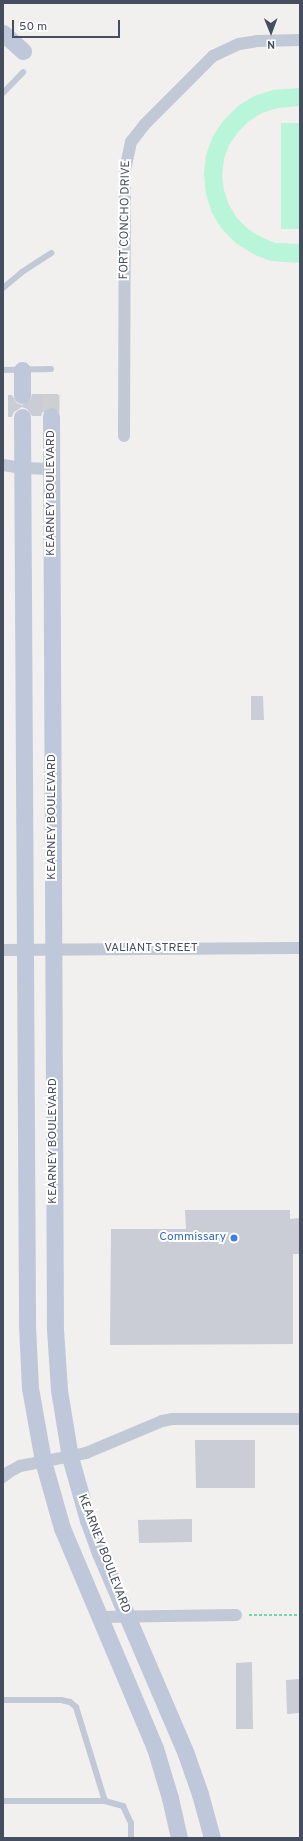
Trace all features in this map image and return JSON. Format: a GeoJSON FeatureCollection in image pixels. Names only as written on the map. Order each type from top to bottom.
{"type":"FeatureCollection","features":[{"type":"Feature","properties":{"kind":"street"},"geometry":{"type":"LineString","coordinates":[[3,33],[23,51]]}},
{"type":"Feature","properties":{"kind":"street","name":"FORT CONCHO DRIVE"},"geometry":{"type":"LineString","coordinates":[[124,436],[125,170],[132,142],[145,124],[213,56],[239,44],[257,41],[300,40]]}},
{"type":"Feature","properties":{"kind":"street"},"geometry":{"type":"LineString","coordinates":[[22,370],[22,394]]}},
{"type":"Feature","properties":{"kind":"street"},"geometry":{"type":"LineString","coordinates":[[22,416],[28,1353],[30,1388],[43,1461],[62,1528],[155,1748],[170,1798],[179,1838]]}},
{"type":"Feature","properties":{"kind":"street","name":"KEARNEY BOULEVARD"},"geometry":{"type":"LineString","coordinates":[[51,416],[55,1336],[58,1390],[70,1457],[100,1553],[186,1754],[200,1794],[212,1838]]}},
{"type":"Feature","properties":{"kind":"street"},"geometry":{"type":"LineString","coordinates":[[3,465],[22,468],[52,469]]}},
{"type":"Feature","properties":{"kind":"street","name":"VALIANT STREET"},"geometry":{"type":"LineString","coordinates":[[3,950],[300,948]]}},
{"type":"Feature","properties":{"kind":"street"},"geometry":{"type":"LineString","coordinates":[[3,1477],[20,1466],[70,1457],[102,1446],[150,1424],[172,1419],[300,1419]]}},
{"type":"Feature","properties":{"kind":"street"},"geometry":{"type":"LineString","coordinates":[[99,1617],[236,1616]]}},
{"type":"Feature","properties":{"kind":"lane"},"geometry":{"type":"LineString","coordinates":[[3,93],[23,72]]}},
{"type":"Feature","properties":{"kind":"lane"},"geometry":{"type":"LineString","coordinates":[[3,288],[22,272],[51,254]]}},
{"type":"Feature","properties":{"kind":"lane"},"geometry":{"type":"LineString","coordinates":[[3,370],[51,369]]}},
{"type":"Feature","properties":{"kind":"lane"},"geometry":{"type":"LineString","coordinates":[[3,1700],[62,1700],[70,1702],[76,1707],[105,1801]]}},
{"type":"Feature","properties":{"kind":"lane"},"geometry":{"type":"LineString","coordinates":[[3,1801],[105,1801],[123,1806],[131,1823],[132,1838]]}},
{"type":"Feature","properties":{"kind":"path"},"geometry":{"type":"LineString","coordinates":[[236,1616],[300,1615]]}},
{"type":"Feature","properties":{"kind":"green space"},"geometry":{"type":"Polygon","coordinates":[[[300,88],[300,106],[277,108],[262,113],[249,121],[238,132],[229,145],[224,159],[222,175],[224,190],[229,205],[237,218],[248,229],[275,243],[300,244],[300,263],[271,261],[253,254],[236,243],[222,229],[212,213],[206,194],[204,174],[206,155],[213,136],[224,120],[238,106],[254,96],[273,90],[300,88]]]}},
{"type":"Feature","properties":{"kind":"green space"},"geometry":{"type":"Polygon","coordinates":[[[281,123],[300,123],[300,229],[281,229],[281,123]]]}},
{"type":"Feature","properties":{"kind":"building"},"geometry":{"type":"Polygon","coordinates":[[[32,394],[58,394],[58,409],[51,406],[43,411],[41,416],[32,416],[27,409],[22,407],[14,412],[12,417],[8,417],[8,395],[12,395],[17,403],[22,405],[30,400],[32,394]]]}},
{"type":"Feature","properties":{"kind":"building"},"geometry":{"type":"Polygon","coordinates":[[[251,696],[263,696],[264,720],[251,720],[251,696]]]}},
{"type":"Feature","properties":{"kind":"building"},"geometry":{"type":"Polygon","coordinates":[[[185,1210],[290,1210],[290,1219],[300,1218],[300,1254],[293,1254],[293,1344],[110,1345],[111,1229],[186,1229],[185,1210]]]}},
{"type":"Feature","properties":{"kind":"building"},"geometry":{"type":"Polygon","coordinates":[[[195,1440],[255,1440],[255,1488],[196,1488],[195,1440]]]}},
{"type":"Feature","properties":{"kind":"building"},"geometry":{"type":"Polygon","coordinates":[[[192,1519],[192,1542],[139,1543],[138,1520],[192,1519]]]}},
{"type":"Feature","properties":{"kind":"building"},"geometry":{"type":"Polygon","coordinates":[[[252,1662],[253,1729],[236,1729],[236,1663],[252,1662]]]}},
{"type":"Feature","properties":{"kind":"building"},"geometry":{"type":"Polygon","coordinates":[[[300,1679],[300,1713],[287,1714],[286,1680],[300,1679]]]}},
{"type":"Feature","properties":{"kind":"tunnel"},"geometry":{"type":"LineString","coordinates":[[51,394],[51,416]]}},
{"type":"Feature","properties":{"kind":"place","name":"Commissary"},"geometry":{"type":"Point","coordinates":[234,1238]}}]}
